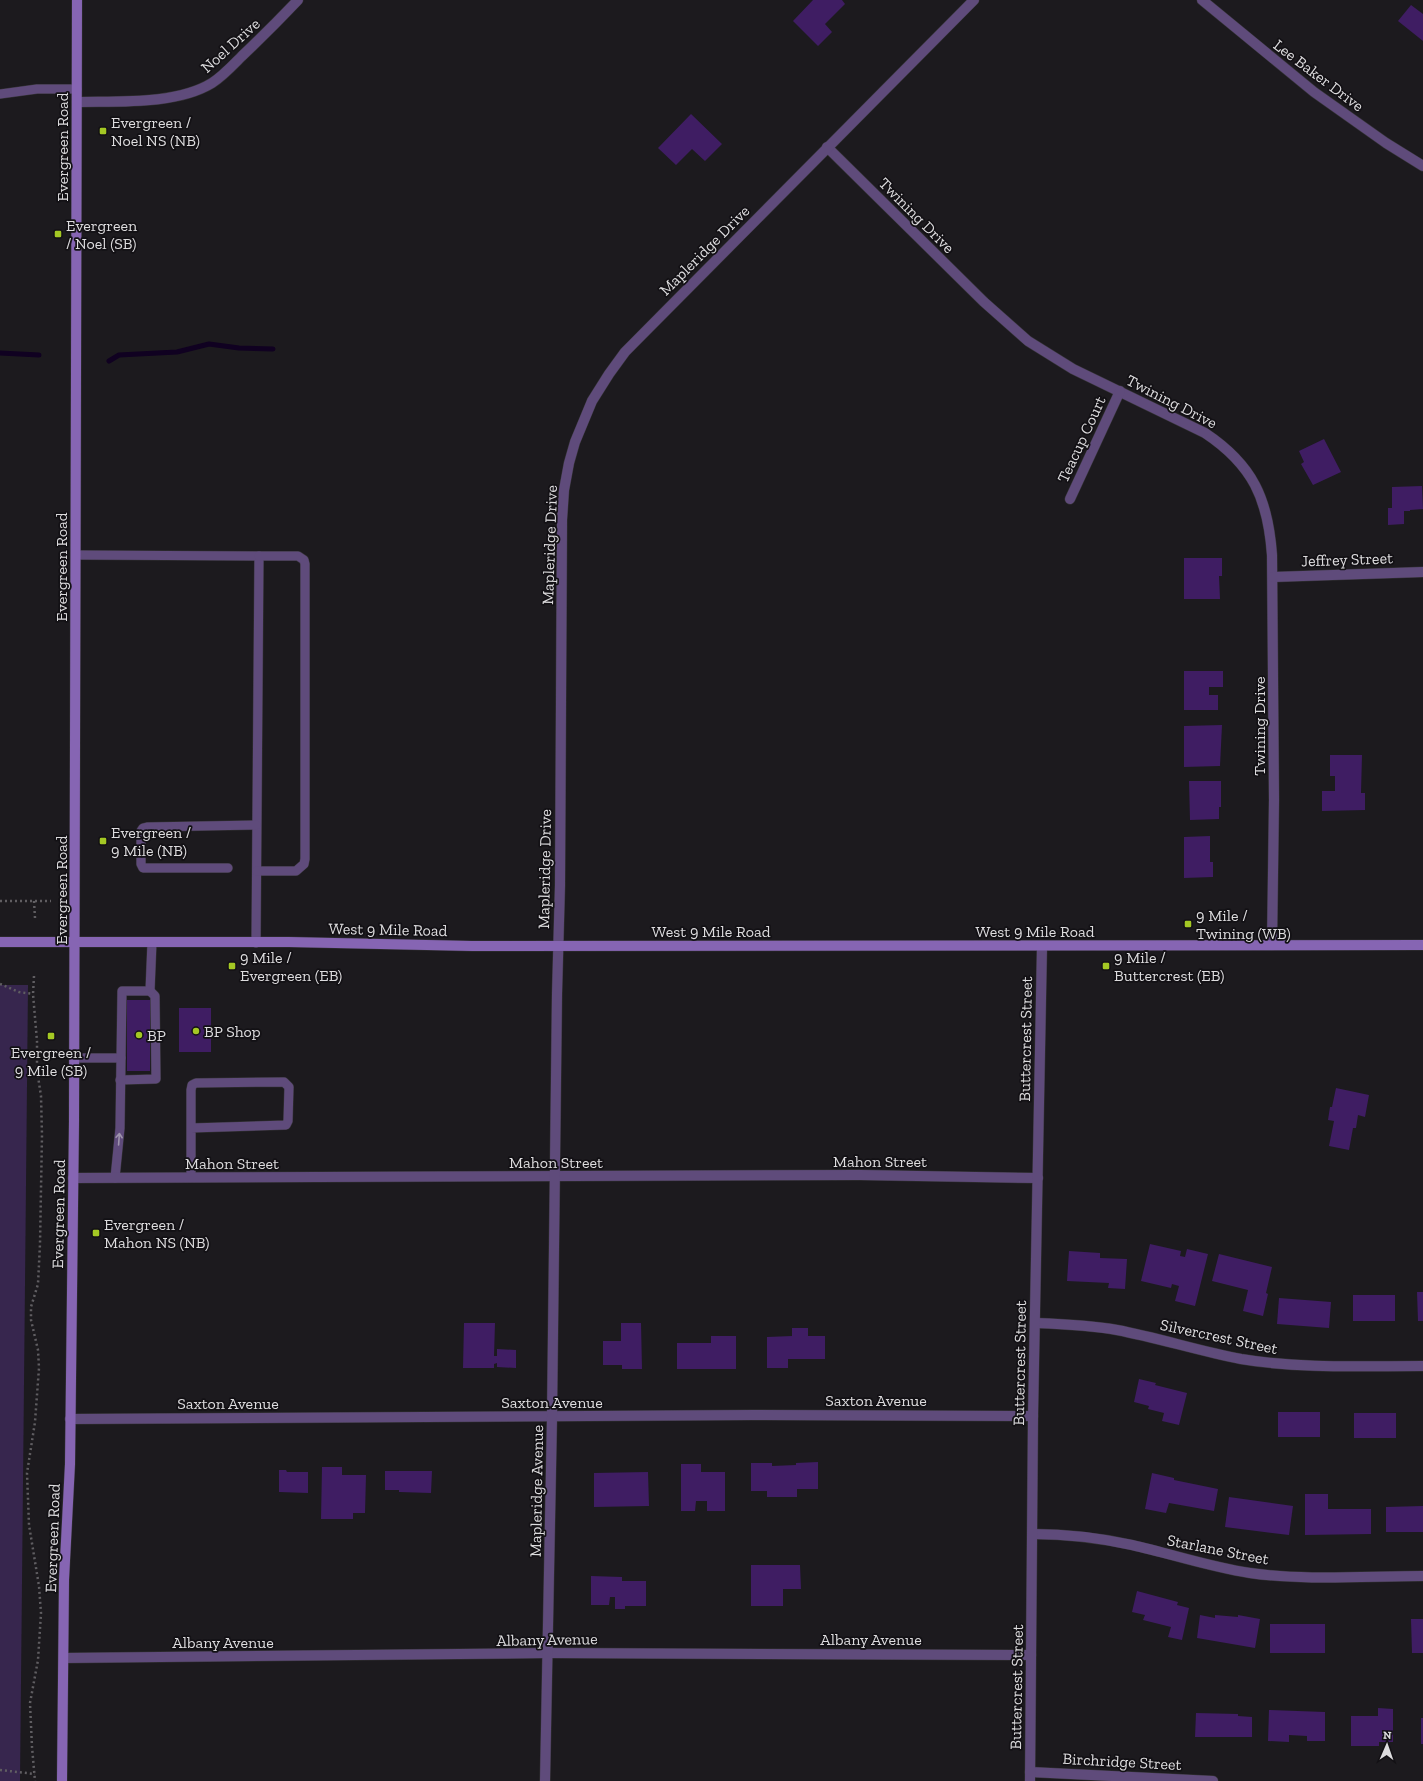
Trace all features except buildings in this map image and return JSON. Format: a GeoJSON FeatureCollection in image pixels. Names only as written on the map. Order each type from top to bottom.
{"type":"FeatureCollection","features":[{"type":"Feature","properties":{"kind":"main road","name":"Evergreen Road"},"geometry":{"type":"LineString","coordinates":[[62,1781],[65,1561],[69,1483],[70,1419],[75,942],[77,0]]}},
{"type":"Feature","properties":{"kind":"main road","name":"West 9 Mile Road"},"geometry":{"type":"LineString","coordinates":[[0,942],[558,946],[1423,945]]}},
{"type":"Feature","properties":{"kind":"street","name":"Noel Drive"},"geometry":{"type":"LineString","coordinates":[[77,102],[169,97],[190,93],[202,88],[214,82],[228,70],[298,0]]}},
{"type":"Feature","properties":{"kind":"street","name":"Mapleridge Drive"},"geometry":{"type":"LineString","coordinates":[[554,1177],[560,886],[562,527],[564,490],[575,442],[592,401],[625,352],[974,0]]}},
{"type":"Feature","properties":{"kind":"street","name":"Lee Baker Drive"},"geometry":{"type":"LineString","coordinates":[[1202,0],[1314,92],[1386,143],[1423,166]]}},
{"type":"Feature","properties":{"kind":"street","name":"Twining Drive"},"geometry":{"type":"LineString","coordinates":[[827,147],[1006,322],[1028,341],[1054,358],[1093,379],[1205,433],[1224,447],[1242,465],[1258,490],[1268,515],[1271,530],[1273,577],[1274,800],[1272,945]]}},
{"type":"Feature","properties":{"kind":"street","name":"Teacup Court"},"geometry":{"type":"LineString","coordinates":[[1070,499],[1120,391]]}},
{"type":"Feature","properties":{"kind":"street","name":"Jeffrey Street"},"geometry":{"type":"LineString","coordinates":[[1273,577],[1423,572]]}},
{"type":"Feature","properties":{"kind":"street","name":"Buttercrest Street"},"geometry":{"type":"LineString","coordinates":[[1030,1776],[1033,1416],[1042,946]]}},
{"type":"Feature","properties":{"kind":"street","name":"Mahon Street"},"geometry":{"type":"LineString","coordinates":[[73,1178],[868,1175],[1038,1178]]}},
{"type":"Feature","properties":{"kind":"street","name":"Mapleridge Avenue"},"geometry":{"type":"LineString","coordinates":[[545,1781],[552,1417],[554,1177]]}},
{"type":"Feature","properties":{"kind":"street","name":"Silvercrest Street"},"geometry":{"type":"LineString","coordinates":[[1035,1323],[1074,1325],[1115,1330],[1234,1357],[1277,1363],[1341,1366],[1423,1366]]}},
{"type":"Feature","properties":{"kind":"street","name":"Saxton Avenue"},"geometry":{"type":"LineString","coordinates":[[70,1419],[721,1415],[1033,1416]]}},
{"type":"Feature","properties":{"kind":"street","name":"Starlane Street"},"geometry":{"type":"LineString","coordinates":[[1033,1534],[1073,1536],[1110,1541],[1132,1545],[1215,1567],[1279,1576],[1423,1576]]}},
{"type":"Feature","properties":{"kind":"street","name":"Albany Avenue"},"geometry":{"type":"LineString","coordinates":[[64,1658],[547,1653],[1031,1655]]}},
{"type":"Feature","properties":{"kind":"street","name":"Birchridge Street"},"geometry":{"type":"LineString","coordinates":[[1030,1776],[1213,1781]]}},
{"type":"Feature","properties":{"kind":"lane"},"geometry":{"type":"LineString","coordinates":[[0,94],[37,89],[77,89]]}},
{"type":"Feature","properties":{"kind":"lane"},"geometry":{"type":"LineString","coordinates":[[76,555],[298,556],[304,560],[305,859],[304,864],[296,871],[257,871]]}},
{"type":"Feature","properties":{"kind":"lane"},"geometry":{"type":"LineString","coordinates":[[256,943],[255,884],[257,871],[256,825],[259,556]]}},
{"type":"Feature","properties":{"kind":"lane"},"geometry":{"type":"LineString","coordinates":[[228,868],[143,868],[141,864],[141,831],[143,828],[147,827],[256,825]]}},
{"type":"Feature","properties":{"kind":"lane"},"geometry":{"type":"LineString","coordinates":[[150,992],[152,942]]}},
{"type":"Feature","properties":{"kind":"lane"},"geometry":{"type":"LineString","coordinates":[[115,1178],[120,1128],[120,1080],[122,991],[150,992],[155,996],[156,1079],[120,1080]]}},
{"type":"Feature","properties":{"kind":"lane"},"geometry":{"type":"LineString","coordinates":[[74,1058],[121,1058]]}},
{"type":"Feature","properties":{"kind":"lane"},"geometry":{"type":"LineString","coordinates":[[191,1128],[286,1125],[288,1121],[289,1087],[284,1082],[196,1083],[192,1085],[191,1090],[191,1128],[191,1178]]}},
{"type":"Feature","properties":{"kind":"path"},"geometry":{"type":"LineString","coordinates":[[0,901],[51,901]]}},
{"type":"Feature","properties":{"kind":"path"},"geometry":{"type":"LineString","coordinates":[[34,901],[34,918]]}},
{"type":"Feature","properties":{"kind":"path"},"geometry":{"type":"LineString","coordinates":[[34,976],[33,994],[37,1041],[37,1070],[41,1096],[42,1127],[38,1284],[31,1307],[31,1320],[38,1350],[39,1368],[36,1409],[27,1474],[29,1525],[41,1613],[38,1660],[30,1703],[35,1781]]}},
{"type":"Feature","properties":{"kind":"path"},"geometry":{"type":"LineString","coordinates":[[0,984],[19,992],[33,994]]}},
{"type":"Feature","properties":{"kind":"path"},"geometry":{"type":"LineString","coordinates":[[0,1770],[34,1774]]}},
{"type":"Feature","properties":{"kind":"shaded area"},"geometry":{"type":"Polygon","coordinates":[[[0,985],[28,985],[20,1781],[0,1781],[0,985]]]}},
{"type":"Feature","properties":{"kind":"waterway"},"geometry":{"type":"LineString","coordinates":[[109,361],[119,355],[177,352],[209,344],[239,348],[273,349]]}},
{"type":"Feature","properties":{"kind":"waterway"},"geometry":{"type":"LineString","coordinates":[[0,353],[39,355]]}},
{"type":"Feature","properties":{"kind":"place","name":"Evergreen / Noel NS (NB)"},"geometry":{"type":"Point","coordinates":[103,131]}},
{"type":"Feature","properties":{"kind":"place","name":"Evergreen / Noel (SB)"},"geometry":{"type":"Point","coordinates":[58,234]}},
{"type":"Feature","properties":{"kind":"place","name":"Evergreen / 9 Mile (NB)"},"geometry":{"type":"Point","coordinates":[103,841]}},
{"type":"Feature","properties":{"kind":"place","name":"9 Mile / Twining (WB)"},"geometry":{"type":"Point","coordinates":[1188,924]}},
{"type":"Feature","properties":{"kind":"place","name":"9 Mile / Evergreen (EB)"},"geometry":{"type":"Point","coordinates":[232,966]}},
{"type":"Feature","properties":{"kind":"place","name":"9 Mile / Buttercrest (EB)"},"geometry":{"type":"Point","coordinates":[1106,966]}},
{"type":"Feature","properties":{"kind":"place","name":"BP Shop"},"geometry":{"type":"Point","coordinates":[196,1031]}},
{"type":"Feature","properties":{"kind":"place","name":"BP"},"geometry":{"type":"Point","coordinates":[139,1035]}},
{"type":"Feature","properties":{"kind":"place","name":"Evergreen / 9 Mile (SB)"},"geometry":{"type":"Point","coordinates":[51,1036]}},
{"type":"Feature","properties":{"kind":"place","name":"Evergreen / Mahon NS (NB)"},"geometry":{"type":"Point","coordinates":[96,1233]}}]}
